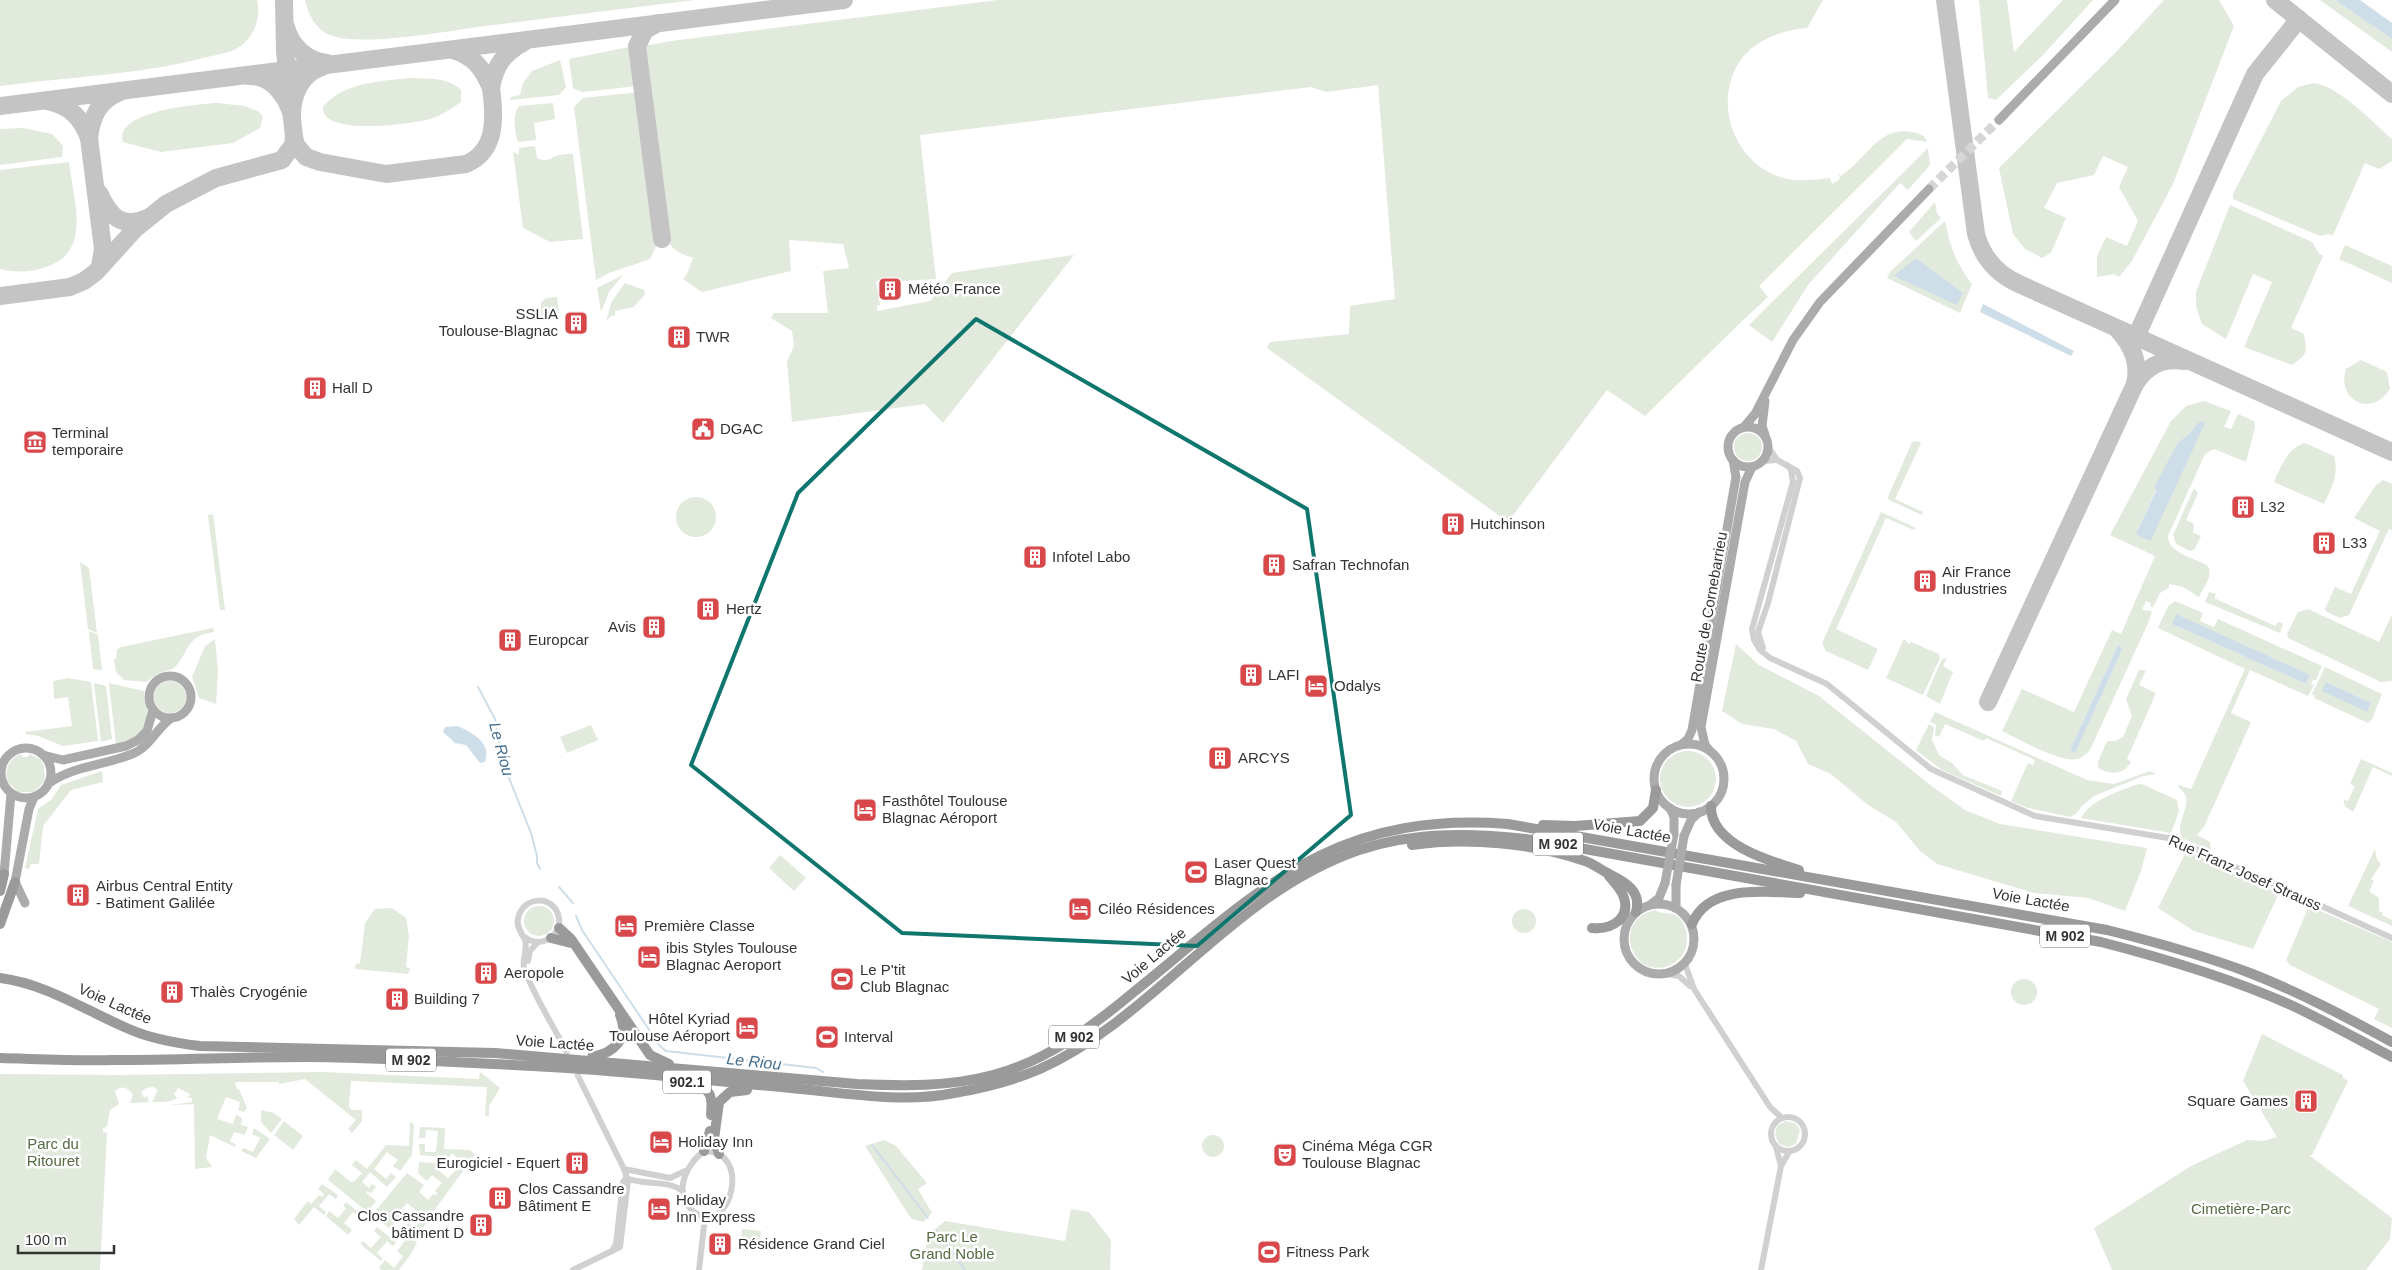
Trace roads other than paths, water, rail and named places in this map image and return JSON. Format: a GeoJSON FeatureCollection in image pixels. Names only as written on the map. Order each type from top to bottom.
{"type":"FeatureCollection","features":[{"type":"Feature","properties":{"kind":"highway"},"geometry":{"type":"LineString","coordinates":[[1532,829],[1537,825],[1575,826],[1640,821],[1653,808],[1656,790]]}},
{"type":"Feature","properties":{"kind":"highway"},"geometry":{"type":"LineString","coordinates":[[1711,806],[1713,820],[1718,829],[1754,855],[1846,884]]}},
{"type":"Feature","properties":{"kind":"highway","name":"Voie Lactée"},"geometry":{"type":"LineString","coordinates":[[0,978],[14,980],[53,993],[131,1030],[174,1043],[223,1048],[398,1050],[571,1059],[896,1086],[943,1084],[994,1075],[1043,1055],[1089,1028],[1246,900],[1276,879],[1318,855],[1382,832],[1418,825],[1474,822],[1532,829],[2057,920],[2149,941],[2251,974],[2310,999],[2392,1042]]}},
{"type":"Feature","properties":{"kind":"highway","name":"Voie Lactée"},"geometry":{"type":"LineString","coordinates":[[0,1058],[109,1060],[304,1057],[400,1060],[649,1075],[898,1097],[948,1095],[1010,1081],[1043,1067],[1104,1030],[1252,908],[1281,888],[1344,856],[1380,844],[1420,837],[1490,834],[1535,840],[2101,942],[2165,958],[2268,995],[2392,1057]]}},
{"type":"Feature","properties":{"kind":"highway"},"geometry":{"type":"LineString","coordinates":[[1344,856],[1349,859],[1386,849],[1421,844],[1499,844],[1587,862],[1621,879],[1632,888],[1638,900],[1636,912]]}},
{"type":"Feature","properties":{"kind":"highway"},"geometry":{"type":"LineString","coordinates":[[1592,928],[1611,927],[1624,911],[1623,895],[1606,873]]}},
{"type":"Feature","properties":{"kind":"highway"},"geometry":{"type":"LineString","coordinates":[[0,891],[2,876]]}},
{"type":"Feature","properties":{"kind":"highway"},"geometry":{"type":"LineString","coordinates":[[0,924],[15,882]]}},
{"type":"Feature","properties":{"kind":"highway"},"geometry":{"type":"LineString","coordinates":[[1692,924],[1700,909],[1719,897],[1759,893],[1829,893]]}},
{"type":"Feature","properties":{"kind":"highway"},"geometry":{"type":"LineString","coordinates":[[559,928],[574,944],[650,1055],[674,1067]]}},
{"type":"Feature","properties":{"kind":"highway"},"geometry":{"type":"LineString","coordinates":[[551,938],[562,939],[574,944]]}},
{"type":"Feature","properties":{"kind":"highway"},"geometry":{"type":"LineString","coordinates":[[571,1059],[606,1054],[619,1043],[623,1027],[614,1003]]}},
{"type":"Feature","properties":{"kind":"highway"},"geometry":{"type":"LineString","coordinates":[[2355,1021],[2392,1037]]}},
{"type":"Feature","properties":{"kind":"highway"},"geometry":{"type":"LineString","coordinates":[[2366,1044],[2392,1064]]}},
{"type":"Feature","properties":{"kind":"highway","name":"902.1"},"geometry":{"type":"LineString","coordinates":[[649,1075],[703,1087],[708,1091],[712,1105],[709,1138],[704,1152]]}},
{"type":"Feature","properties":{"kind":"highway"},"geometry":{"type":"LineString","coordinates":[[718,1154],[714,1139],[718,1106],[723,1096],[737,1090],[821,1091]]}},
{"type":"Feature","properties":{"kind":"main road"},"geometry":{"type":"LineString","coordinates":[[1999,120],[2115,0]]}},
{"type":"Feature","properties":{"kind":"main road"},"geometry":{"type":"LineString","coordinates":[[1770,385],[1762,416],[1769,448],[1764,461],[1752,467],[1742,466],[1733,460],[1729,454],[1729,441],[1755,414],[1793,340],[1820,302],[1929,189]]}},
{"type":"Feature","properties":{"kind":"main road"},"geometry":{"type":"LineString","coordinates":[[1744,427],[1756,428],[1765,435]]}},
{"type":"Feature","properties":{"kind":"main road","name":"Route de Cornebarrieu"},"geometry":{"type":"LineString","coordinates":[[1682,744],[1690,736],[1693,722],[1736,477],[1733,460]]}},
{"type":"Feature","properties":{"kind":"main road","name":"Route de Cornebarrieu"},"geometry":{"type":"LineString","coordinates":[[1710,752],[1705,745],[1702,727],[1745,482],[1752,467]]}},
{"type":"Feature","properties":{"kind":"main road"},"geometry":{"type":"LineString","coordinates":[[153,710],[147,730],[138,740],[126,746],[63,760],[26,748],[14,751],[6,758],[1,769],[1,778],[5,787],[11,794],[20,798],[34,797],[43,792],[49,783],[77,768],[136,752],[145,747],[160,727],[171,718],[185,712],[191,699],[189,687],[177,677],[166,676],[152,685],[149,700],[153,710],[161,716],[171,718]]}},
{"type":"Feature","properties":{"kind":"main road"},"geometry":{"type":"LineString","coordinates":[[1676,907],[1676,885],[1684,836],[1691,820],[1699,812],[1711,806],[1720,794],[1724,777],[1720,763],[1710,752],[1693,744],[1682,744],[1666,753],[1658,763],[1654,779],[1656,790],[1661,800],[1670,808],[1681,813],[1699,812]]}},
{"type":"Feature","properties":{"kind":"main road"},"geometry":{"type":"LineString","coordinates":[[43,755],[50,765],[49,783]]}},
{"type":"Feature","properties":{"kind":"main road"},"geometry":{"type":"LineString","coordinates":[[2,876],[11,794]]}},
{"type":"Feature","properties":{"kind":"main road"},"geometry":{"type":"LineString","coordinates":[[25,903],[15,882],[29,809],[34,797]]}},
{"type":"Feature","properties":{"kind":"main road"},"geometry":{"type":"LineString","coordinates":[[1651,904],[1659,903],[1676,907],[1685,914],[1692,924],[1695,939],[1694,948],[1685,964],[1668,974],[1656,975],[1645,972],[1635,965],[1628,956],[1624,936],[1630,919],[1636,912],[1659,898],[1665,883],[1674,834],[1674,817],[1670,808]]}},
{"type":"Feature","properties":{"kind":"street","name":"Rue Franz Josef Strauss"},"geometry":{"type":"LineString","coordinates":[[1769,448],[1777,460],[1787,465],[1791,470],[1793,482],[1752,628],[1754,640],[1760,650],[1770,658],[1827,684],[1931,769],[1964,786],[2035,816],[2174,839],[2392,938]]}},
{"type":"Feature","properties":{"kind":"street"},"geometry":{"type":"LineString","coordinates":[[1764,461],[1777,460]]}},
{"type":"Feature","properties":{"kind":"street"},"geometry":{"type":"LineString","coordinates":[[522,935],[531,941],[538,942],[551,938],[559,928],[559,916],[553,906],[540,900],[531,901],[521,909],[517,920],[522,935],[525,942],[524,967],[565,1049]]}},
{"type":"Feature","properties":{"kind":"street"},"geometry":{"type":"LineString","coordinates":[[528,975],[529,954],[538,942]]}},
{"type":"Feature","properties":{"kind":"street"},"geometry":{"type":"LineString","coordinates":[[1685,964],[1694,989],[1770,1107],[1782,1118]]}},
{"type":"Feature","properties":{"kind":"street"},"geometry":{"type":"LineString","coordinates":[[1668,974],[1679,976],[1694,989]]}},
{"type":"Feature","properties":{"kind":"street"},"geometry":{"type":"LineString","coordinates":[[580,1080],[624,1168],[626,1178],[624,1224]]}},
{"type":"Feature","properties":{"kind":"street"},"geometry":{"type":"LineString","coordinates":[[1770,1107],[1774,1123],[1770,1137],[1776,1147],[1781,1166]]}},
{"type":"Feature","properties":{"kind":"street"},"geometry":{"type":"LineString","coordinates":[[1774,1123],[1782,1118],[1792,1117],[1800,1122],[1805,1132],[1803,1144],[1797,1150],[1789,1152],[1776,1147]]}},
{"type":"Feature","properties":{"kind":"street"},"geometry":{"type":"LineString","coordinates":[[626,1178],[675,1177],[704,1152],[718,1154],[729,1165],[733,1187],[726,1206],[712,1216],[705,1217],[692,1209],[683,1191],[683,1178],[687,1168]]}},
{"type":"Feature","properties":{"kind":"street"},"geometry":{"type":"LineString","coordinates":[[1761,1270],[1781,1166],[1789,1152]]}},
{"type":"Feature","properties":{"kind":"street"},"geometry":{"type":"LineString","coordinates":[[624,1168],[659,1177]]}},
{"type":"Feature","properties":{"kind":"street"},"geometry":{"type":"LineString","coordinates":[[626,1178],[637,1182],[672,1185],[683,1191]]}},
{"type":"Feature","properties":{"kind":"street"},"geometry":{"type":"LineString","coordinates":[[612,1252],[616,1244],[622,1189],[626,1178]]}},
{"type":"Feature","properties":{"kind":"street"},"geometry":{"type":"LineString","coordinates":[[573,1270],[620,1247],[631,1188],[637,1182]]}},
{"type":"Feature","properties":{"kind":"street"},"geometry":{"type":"LineString","coordinates":[[699,1270],[705,1217]]}},
{"type":"Feature","properties":{"kind":"waterway","name":"Le Riou"},"geometry":{"type":"LineString","coordinates":[[478,687],[495,719],[501,758],[531,833],[540,869]]}},
{"type":"Feature","properties":{"kind":"waterway","name":"Le Riou"},"geometry":{"type":"LineString","coordinates":[[559,887],[573,903]]}},
{"type":"Feature","properties":{"kind":"waterway","name":"Le Riou"},"geometry":{"type":"LineString","coordinates":[[576,916],[582,930],[660,1046],[666,1051],[816,1068],[823,1072]]}},
{"type":"Feature","properties":{"kind":"waterway","name":"Le Riou"},"geometry":{"type":"LineString","coordinates":[[872,1145],[928,1218]]}},
{"type":"Feature","properties":{"kind":"waterway","name":"Le Riou"},"geometry":{"type":"LineString","coordinates":[[937,1231],[965,1270]]}},
{"type":"Feature","properties":{"kind":"tunnel"},"geometry":{"type":"LineString","coordinates":[[1929,189],[1999,120]]}},
{"type":"Feature","properties":{"kind":"tunnel"},"geometry":{"type":"LineString","coordinates":[[565,1049],[580,1080]]}},
{"type":"Feature","properties":{"kind":"place","name":"Météo France"},"geometry":{"type":"Point","coordinates":[890,289]}},
{"type":"Feature","properties":{"kind":"place","name":"SSLIA Toulouse-Blagnac"},"geometry":{"type":"Point","coordinates":[576,323]}},
{"type":"Feature","properties":{"kind":"place","name":"TWR"},"geometry":{"type":"Point","coordinates":[679,337]}},
{"type":"Feature","properties":{"kind":"place","name":"Hall D"},"geometry":{"type":"Point","coordinates":[315,388]}},
{"type":"Feature","properties":{"kind":"place","name":"DGAC"},"geometry":{"type":"Point","coordinates":[703,429]}},
{"type":"Feature","properties":{"kind":"place","name":"Terminal temporaire"},"geometry":{"type":"Point","coordinates":[35,442]}},
{"type":"Feature","properties":{"kind":"place","name":"L32"},"geometry":{"type":"Point","coordinates":[2243,507]}},
{"type":"Feature","properties":{"kind":"place","name":"Hutchinson"},"geometry":{"type":"Point","coordinates":[1453,524]}},
{"type":"Feature","properties":{"kind":"place","name":"L33"},"geometry":{"type":"Point","coordinates":[2324,543]}},
{"type":"Feature","properties":{"kind":"place","name":"Infotel Labo"},"geometry":{"type":"Point","coordinates":[1035,557]}},
{"type":"Feature","properties":{"kind":"place","name":"Safran Technofan"},"geometry":{"type":"Point","coordinates":[1274,565]}},
{"type":"Feature","properties":{"kind":"place","name":"Air France Industries"},"geometry":{"type":"Point","coordinates":[1925,581]}},
{"type":"Feature","properties":{"kind":"place","name":"Hertz"},"geometry":{"type":"Point","coordinates":[708,609]}},
{"type":"Feature","properties":{"kind":"place","name":"Avis"},"geometry":{"type":"Point","coordinates":[654,627]}},
{"type":"Feature","properties":{"kind":"place","name":"Europcar"},"geometry":{"type":"Point","coordinates":[510,640]}},
{"type":"Feature","properties":{"kind":"place","name":"LAFI"},"geometry":{"type":"Point","coordinates":[1251,675]}},
{"type":"Feature","properties":{"kind":"place","name":"Odalys"},"geometry":{"type":"Point","coordinates":[1316,686]}},
{"type":"Feature","properties":{"kind":"place","name":"ARCYS"},"geometry":{"type":"Point","coordinates":[1220,758]}},
{"type":"Feature","properties":{"kind":"place","name":"Fasthôtel Toulouse Blagnac Aéroport"},"geometry":{"type":"Point","coordinates":[865,810]}},
{"type":"Feature","properties":{"kind":"place","name":"Laser Quest Blagnac"},"geometry":{"type":"Point","coordinates":[1196,872]}},
{"type":"Feature","properties":{"kind":"place","name":"Airbus Central Entity - Batiment Galilée"},"geometry":{"type":"Point","coordinates":[78,895]}},
{"type":"Feature","properties":{"kind":"place","name":"Ciléo Résidences"},"geometry":{"type":"Point","coordinates":[1080,909]}},
{"type":"Feature","properties":{"kind":"place","name":"Première Classe"},"geometry":{"type":"Point","coordinates":[626,926]}},
{"type":"Feature","properties":{"kind":"place","name":"ibis Styles Toulouse Blagnac Aeroport"},"geometry":{"type":"Point","coordinates":[649,957]}},
{"type":"Feature","properties":{"kind":"place","name":"Aeropole"},"geometry":{"type":"Point","coordinates":[486,973]}},
{"type":"Feature","properties":{"kind":"place","name":"Le P'tit Club Blagnac"},"geometry":{"type":"Point","coordinates":[842,979]}},
{"type":"Feature","properties":{"kind":"place","name":"Thalès Cryogénie"},"geometry":{"type":"Point","coordinates":[172,992]}},
{"type":"Feature","properties":{"kind":"place","name":"Building 7"},"geometry":{"type":"Point","coordinates":[397,999]}},
{"type":"Feature","properties":{"kind":"place","name":"Hôtel Kyriad Toulouse Aéroport"},"geometry":{"type":"Point","coordinates":[747,1028]}},
{"type":"Feature","properties":{"kind":"place","name":"Interval"},"geometry":{"type":"Point","coordinates":[827,1037]}},
{"type":"Feature","properties":{"kind":"place","name":"Square Games"},"geometry":{"type":"Point","coordinates":[2306,1101]}},
{"type":"Feature","properties":{"kind":"place","name":"Holiday Inn"},"geometry":{"type":"Point","coordinates":[661,1142]}},
{"type":"Feature","properties":{"kind":"place","name":"Cinéma Méga CGR Toulouse Blagnac"},"geometry":{"type":"Point","coordinates":[1285,1155]}},
{"type":"Feature","properties":{"kind":"place","name":"Eurogiciel - Equert"},"geometry":{"type":"Point","coordinates":[577,1163]}},
{"type":"Feature","properties":{"kind":"place","name":"Clos Cassandre Bâtiment E"},"geometry":{"type":"Point","coordinates":[500,1198]}},
{"type":"Feature","properties":{"kind":"place","name":"Holiday Inn Express"},"geometry":{"type":"Point","coordinates":[659,1209]}},
{"type":"Feature","properties":{"kind":"place","name":"Clos Cassandre bâtiment D"},"geometry":{"type":"Point","coordinates":[481,1225]}},
{"type":"Feature","properties":{"kind":"place","name":"Résidence Grand Ciel"},"geometry":{"type":"Point","coordinates":[720,1244]}},
{"type":"Feature","properties":{"kind":"place","name":"Fitness Park"},"geometry":{"type":"Point","coordinates":[1269,1252]}},
{"type":"Feature","properties":{"kind":"park label","name":"Parc du Ritouret"},"geometry":{"type":"Point","coordinates":[53,1152]}},
{"type":"Feature","properties":{"kind":"park label","name":"Cimetière-Parc"},"geometry":{"type":"Point","coordinates":[2241,1209]}},
{"type":"Feature","properties":{"kind":"park label","name":"Parc Le Grand Noble"},"geometry":{"type":"Point","coordinates":[952,1246]}}]}
